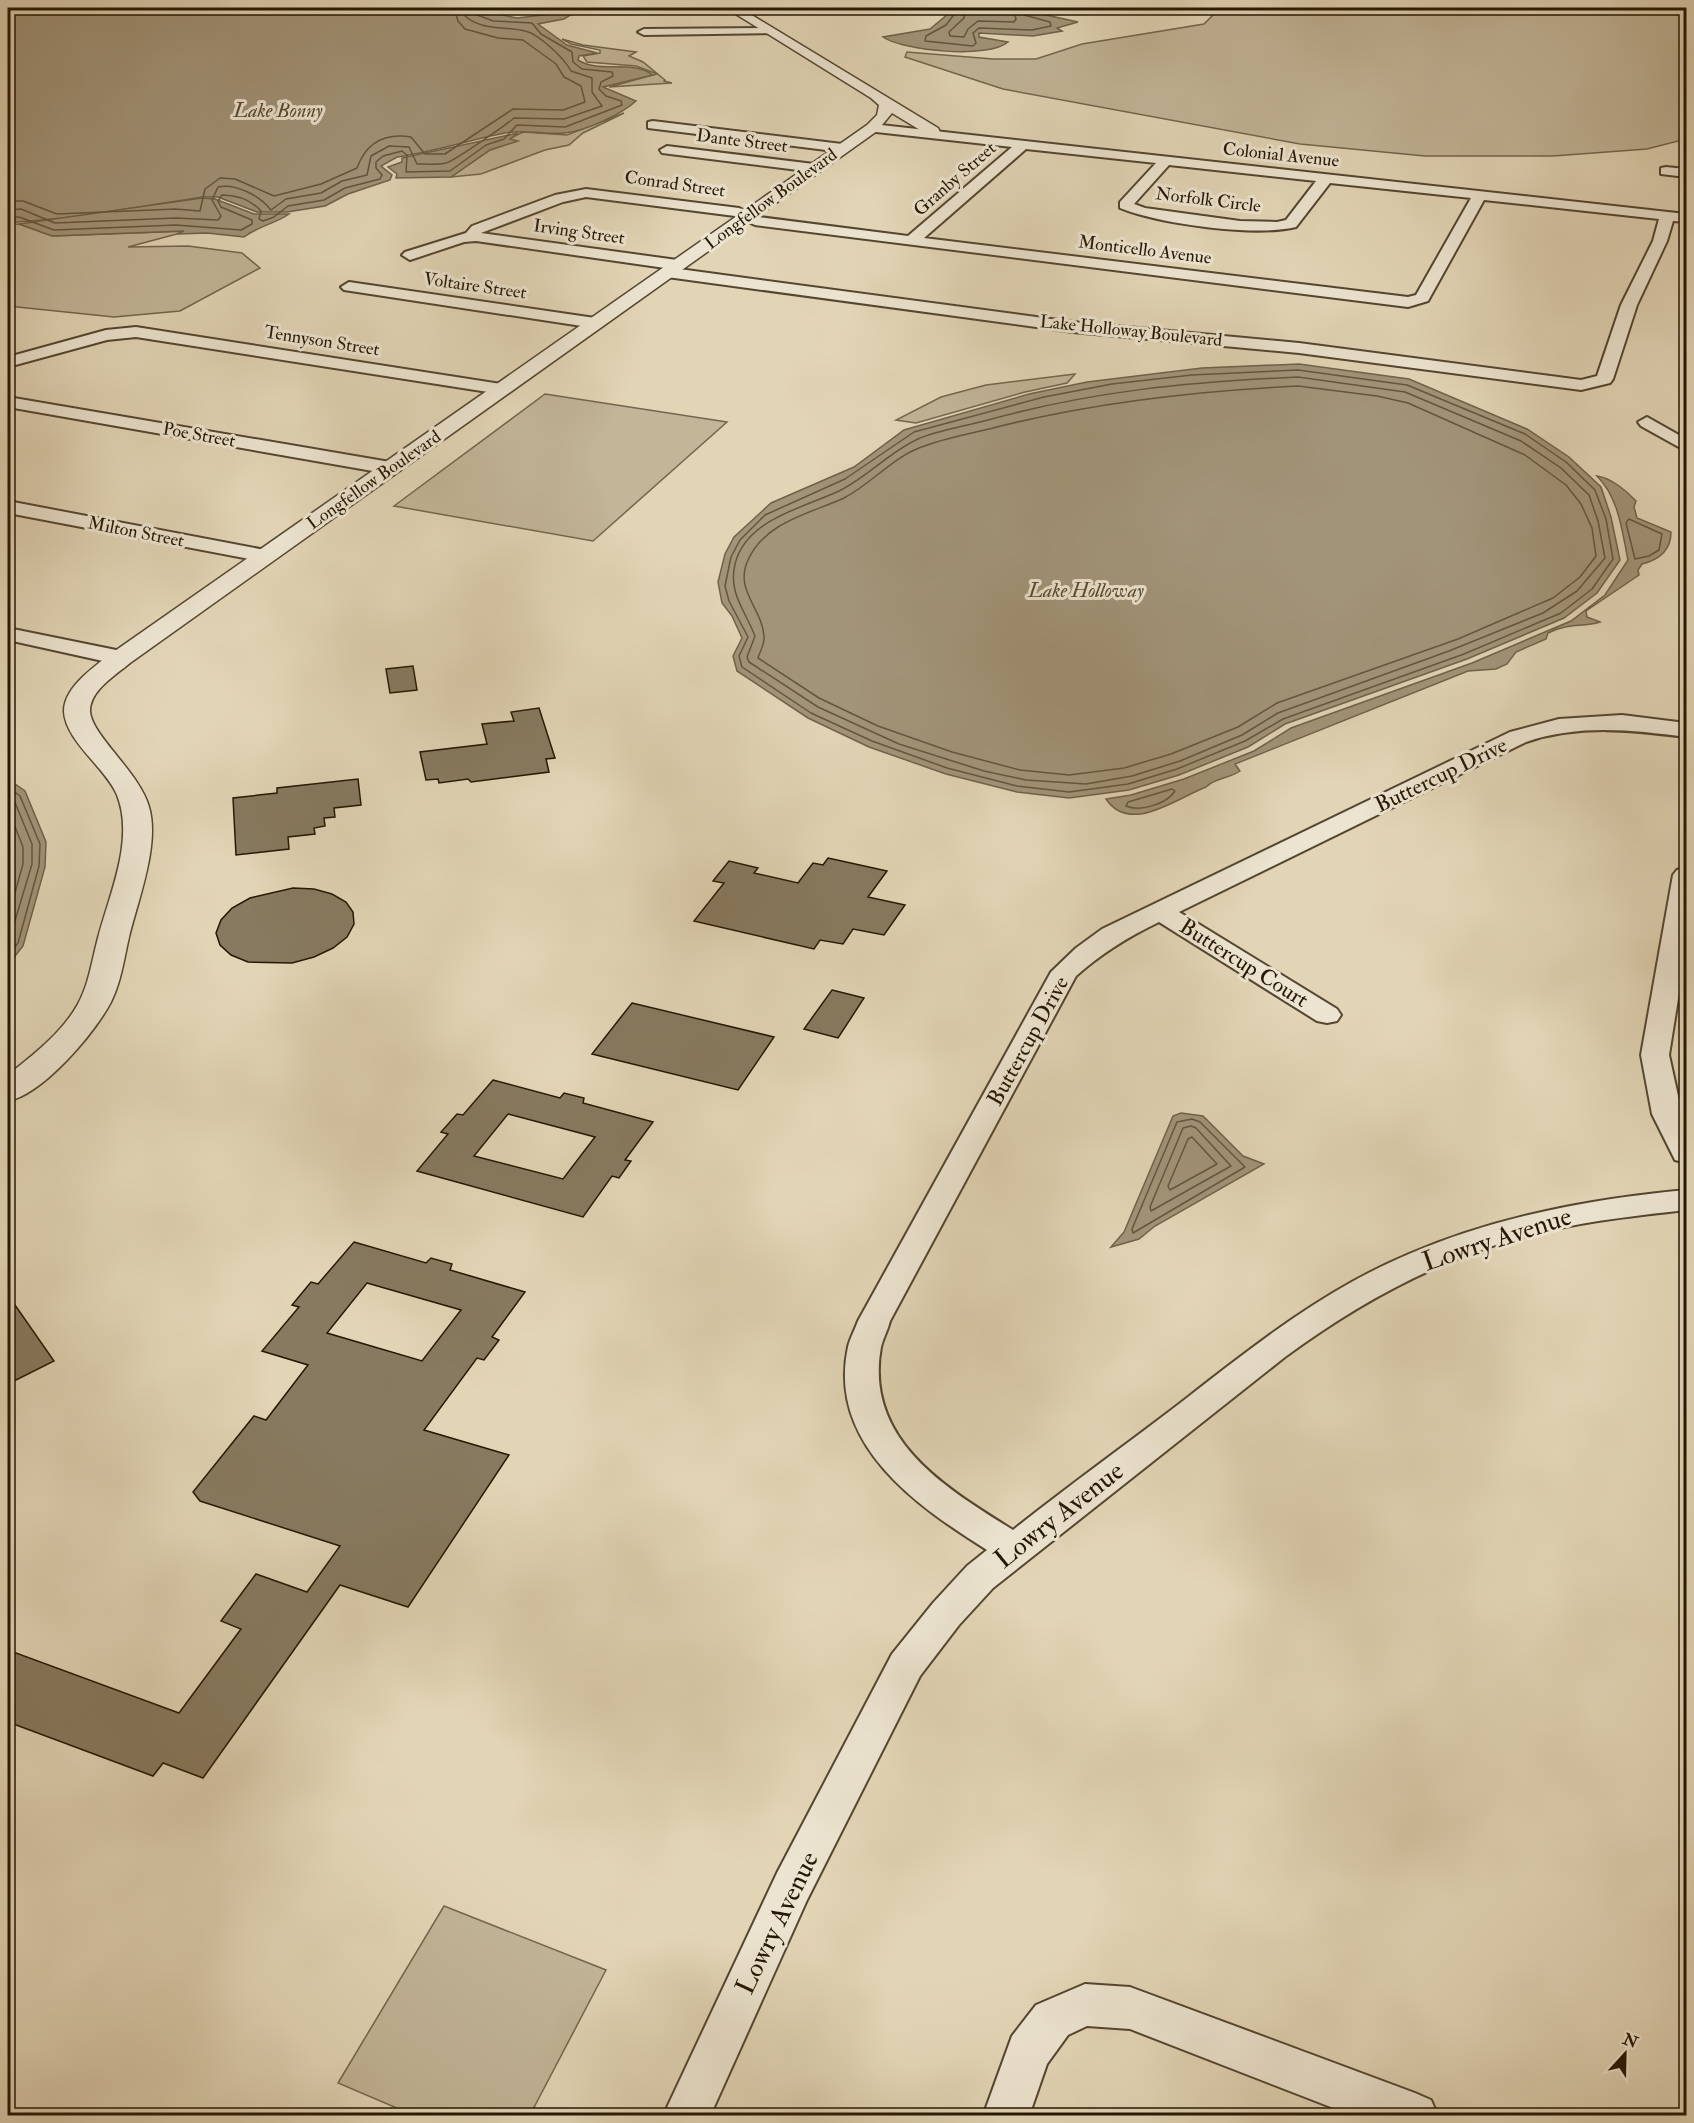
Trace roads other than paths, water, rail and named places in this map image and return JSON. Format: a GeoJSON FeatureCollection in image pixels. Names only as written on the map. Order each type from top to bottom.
{"type":"FeatureCollection","features":[{"type":"Feature","properties":{"kind":"street"},"geometry":{"type":"LineString","coordinates":[[732,8],[886,104],[927,126],[933,134]]}},
{"type":"Feature","properties":{"kind":"street"},"geometry":{"type":"LineString","coordinates":[[644,32],[770,32]]}},
{"type":"Feature","properties":{"kind":"street","name":"Longfellow Boulevard"},"geometry":{"type":"LineString","coordinates":[[8,1091],[37,1070],[89,1012],[107,972],[129,878],[138,816],[122,774],[90,738],[77,710],[81,698],[96,679],[121,658],[872,128],[884,116],[886,104]]}},
{"type":"Feature","properties":{"kind":"street"},"geometry":{"type":"LineString","coordinates":[[652,125],[842,148]]}},
{"type":"Feature","properties":{"kind":"street","name":"Colonial Avenue"},"geometry":{"type":"LineString","coordinates":[[872,128],[1686,218]]}},
{"type":"Feature","properties":{"kind":"street","name":"Granby Street"},"geometry":{"type":"LineString","coordinates":[[911,241],[1024,144]]}},
{"type":"Feature","properties":{"kind":"street","name":"Dante Street"},"geometry":{"type":"LineString","coordinates":[[667,150],[814,168]]}},
{"type":"Feature","properties":{"kind":"street","name":"Norfolk Circle"},"geometry":{"type":"LineString","coordinates":[[1166,160],[1125,205],[1142,212],[1260,226],[1284,226],[1291,224],[1326,178]]}},
{"type":"Feature","properties":{"kind":"street"},"geometry":{"type":"LineString","coordinates":[[1666,171],[1686,173]]}},
{"type":"Feature","properties":{"kind":"street","name":"Conrad Street"},"geometry":{"type":"LineString","coordinates":[[476,237],[473,233],[477,229],[560,198],[596,193],[739,212],[747,216]]}},
{"type":"Feature","properties":{"kind":"street","name":"Monticello Avenue"},"geometry":{"type":"LineString","coordinates":[[747,216],[755,220],[911,241],[1407,302],[1422,298],[1480,195]]}},
{"type":"Feature","properties":{"kind":"street","name":"Lake Holloway Boulevard"},"geometry":{"type":"LineString","coordinates":[[672,269],[1073,327],[1299,348],[1564,384],[1597,383],[1604,379],[1608,371],[1629,305],[1660,241],[1667,216]]}},
{"type":"Feature","properties":{"kind":"street"},"geometry":{"type":"LineString","coordinates":[[410,255],[462,238],[476,237]]}},
{"type":"Feature","properties":{"kind":"street","name":"Irving Street"},"geometry":{"type":"LineString","coordinates":[[476,237],[672,269]]}},
{"type":"Feature","properties":{"kind":"street","name":"Voltaire Street"},"geometry":{"type":"LineString","coordinates":[[349,287],[595,323]]}},
{"type":"Feature","properties":{"kind":"street","name":"Tennyson Street"},"geometry":{"type":"LineString","coordinates":[[8,362],[106,335],[136,332],[501,389]]}},
{"type":"Feature","properties":{"kind":"street","name":"Poe Street"},"geometry":{"type":"LineString","coordinates":[[8,402],[390,468]]}},
{"type":"Feature","properties":{"kind":"street"},"geometry":{"type":"LineString","coordinates":[[1647,422],[1686,446]]}},
{"type":"Feature","properties":{"kind":"street","name":"Milton Street"},"geometry":{"type":"LineString","coordinates":[[8,507],[266,556]]}},
{"type":"Feature","properties":{"kind":"street"},"geometry":{"type":"LineString","coordinates":[[8,634],[121,658]]}},
{"type":"Feature","properties":{"kind":"street","name":"Buttercup Drive"},"geometry":{"type":"LineString","coordinates":[[1014,1549],[942,1503],[904,1472],[876,1431],[863,1389],[864,1350],[874,1321],[1065,972],[1111,935],[1537,729],[1593,722],[1630,722],[1686,730]]}},
{"type":"Feature","properties":{"kind":"street"},"geometry":{"type":"LineString","coordinates":[[1686,875],[1655,1055],[1667,1114],[1686,1153]]}},
{"type":"Feature","properties":{"kind":"street","name":"Buttercup Court"},"geometry":{"type":"LineString","coordinates":[[1161,912],[1327,1015]]}},
{"type":"Feature","properties":{"kind":"street","name":"Lowry Avenue"},"geometry":{"type":"LineString","coordinates":[[686,2115],[792,1887],[906,1665],[945,1614],[981,1577],[1014,1549],[1302,1329],[1367,1288],[1445,1250],[1537,1221],[1579,1212],[1686,1200]]}},
{"type":"Feature","properties":{"kind":"street"},"geometry":{"type":"LineString","coordinates":[[1006,2115],[1028,2052],[1052,2020],[1085,2005],[1130,2008],[1415,2115]]}},
{"type":"Feature","properties":{"kind":"water","name":"Lake Bonny"},"geometry":{"type":"Polygon","coordinates":[[[8,8],[467,8],[517,18],[560,13],[572,14],[564,19],[538,24],[567,45],[597,53],[579,56],[578,60],[587,64],[635,68],[653,75],[603,87],[636,101],[622,111],[593,125],[565,133],[505,133],[397,157],[381,166],[392,175],[390,180],[348,194],[325,206],[287,212],[257,212],[218,197],[203,197],[74,217],[8,223],[8,8]]]}},
{"type":"Feature","properties":{"kind":"water"},"geometry":{"type":"Polygon","coordinates":[[[1027,8],[1028,11],[1078,22],[1057,28],[1062,31],[1033,36],[979,33],[979,37],[1008,42],[998,47],[965,52],[908,46],[883,37],[930,29],[954,9],[1027,8]]]}},
{"type":"Feature","properties":{"kind":"water"},"geometry":{"type":"Polygon","coordinates":[[[518,133],[510,139],[518,141],[490,150],[451,177],[396,178],[397,174],[388,167],[402,162],[402,158],[518,133]]]}},
{"type":"Feature","properties":{"kind":"water"},"geometry":{"type":"Polygon","coordinates":[[[202,198],[215,199],[254,214],[289,214],[244,237],[207,233],[177,234],[184,231],[52,236],[19,224],[202,198]]]}},
{"type":"Feature","properties":{"kind":"water","name":"Lake Holloway"},"geometry":{"type":"Polygon","coordinates":[[[1299,364],[1409,379],[1527,429],[1569,457],[1601,487],[1611,517],[1620,560],[1597,593],[1564,618],[1467,659],[1285,724],[1248,747],[1179,775],[1129,790],[1069,798],[1017,792],[946,774],[869,747],[808,718],[737,671],[733,656],[742,638],[732,616],[722,603],[718,582],[725,554],[734,537],[771,503],[854,467],[904,430],[1029,394],[1087,382],[1202,368],[1299,364]]]}},
{"type":"Feature","properties":{"kind":"water"},"geometry":{"type":"Polygon","coordinates":[[[1597,476],[1618,485],[1636,501],[1634,507],[1637,518],[1671,532],[1669,544],[1662,554],[1642,564],[1638,570],[1639,575],[1586,611],[1587,617],[1600,622],[1569,626],[1548,633],[1546,639],[1516,652],[1507,664],[1496,669],[1468,671],[1235,764],[1240,771],[1236,774],[1214,781],[1154,811],[1128,814],[1116,809],[1106,799],[1131,795],[1184,779],[1254,751],[1291,728],[1472,663],[1571,621],[1605,595],[1628,560],[1615,505],[1597,476]]]}},
{"type":"Feature","properties":{"kind":"water"},"geometry":{"type":"Polygon","coordinates":[[[8,779],[25,791],[46,842],[45,867],[23,946],[8,965],[8,779]]]}},
{"type":"Feature","properties":{"kind":"water"},"geometry":{"type":"Polygon","coordinates":[[[1181,1113],[1203,1116],[1243,1156],[1264,1164],[1155,1226],[1139,1239],[1111,1247],[1124,1232],[1173,1116],[1181,1113]]]}}]}
